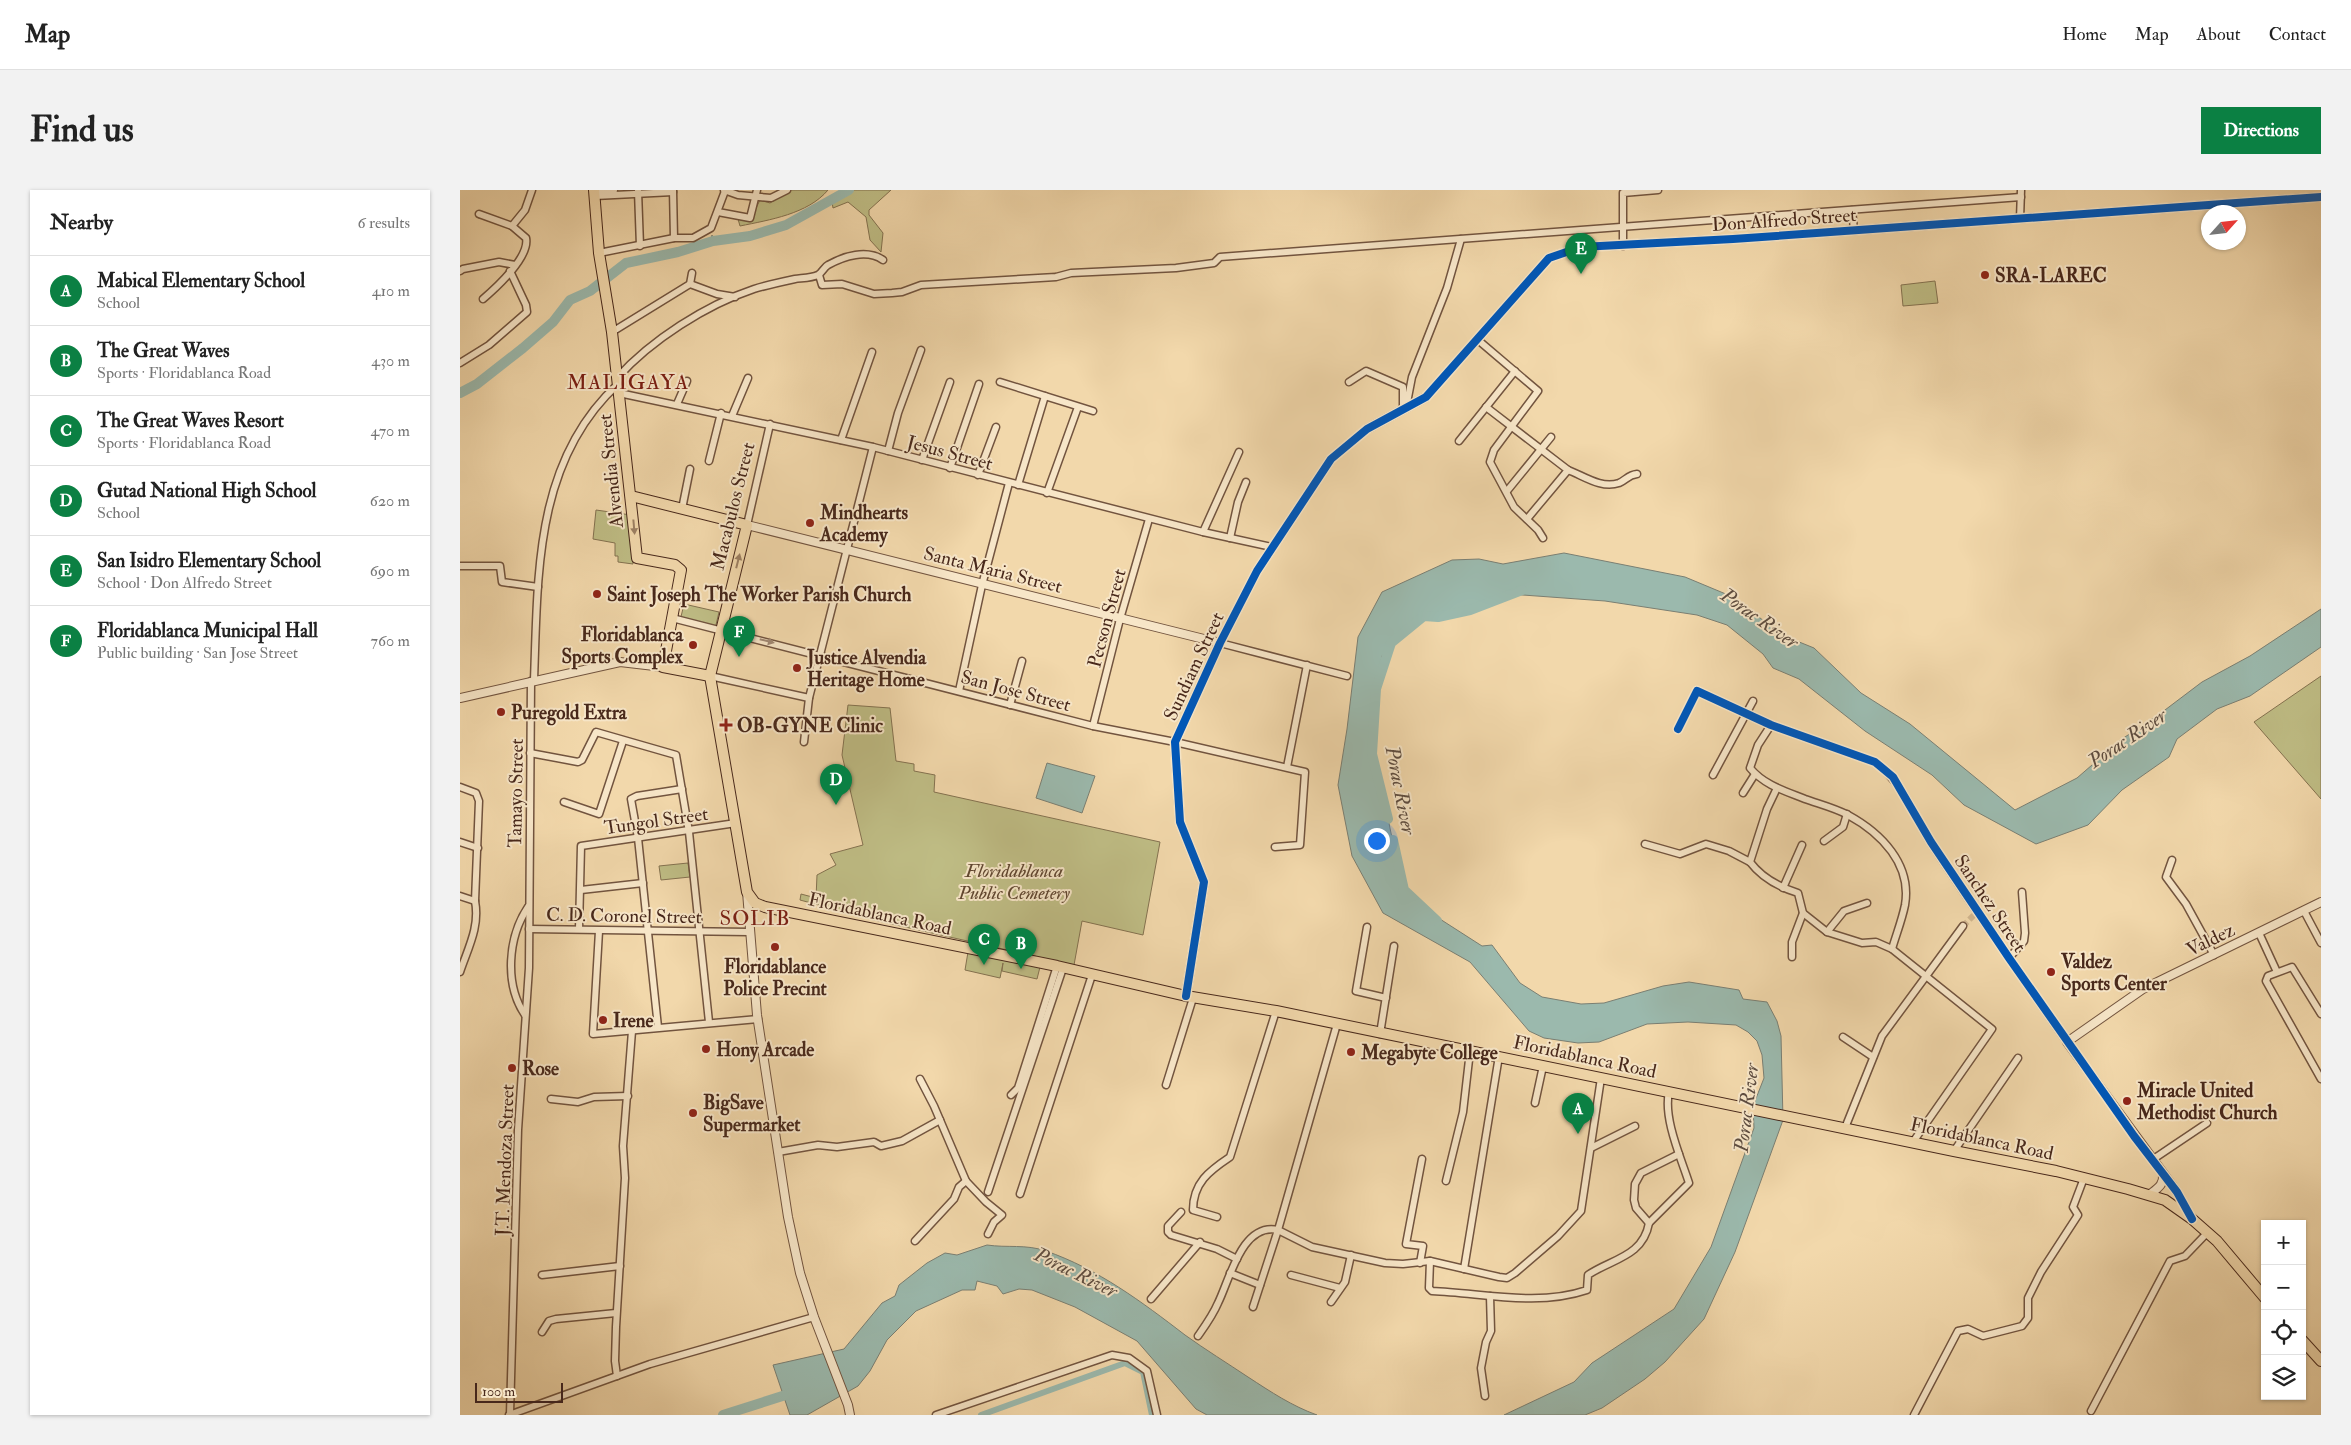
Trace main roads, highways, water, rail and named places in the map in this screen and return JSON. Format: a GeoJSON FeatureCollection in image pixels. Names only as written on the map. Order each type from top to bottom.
{"type":"FeatureCollection","features":[{"type":"Feature","properties":{"kind":"main road","name":"Alvendia Street"},"geometry":{"type":"LineString","coordinates":[[594,192],[600,256],[612,332],[637,558],[680,568],[681,573],[664,667],[710,676]]}},
{"type":"Feature","properties":{"kind":"main road","name":"Santa Maria Street"},"geometry":{"type":"LineString","coordinates":[[631,496],[747,524]]}},
{"type":"Feature","properties":{"kind":"main road","name":"Macabulos Street"},"geometry":{"type":"LineString","coordinates":[[747,524],[710,676],[747,892]]}},
{"type":"Feature","properties":{"kind":"main road","name":"Floridablanca Road"},"geometry":{"type":"LineString","coordinates":[[747,892],[755,903],[764,907],[1060,967],[1190,997],[1276,1011],[1380,1034],[1499,1056],[1846,1128],[2084,1178],[2149,1195],[2165,1200],[2208,1232],[2261,1293]]}},
{"type":"Feature","properties":{"kind":"main road"},"geometry":{"type":"LineString","coordinates":[[2306,1345],[2321,1362]]}},
{"type":"Feature","properties":{"kind":"water"},"geometry":{"type":"Polygon","coordinates":[[[1564,553],[1685,577],[1733,597],[1782,635],[1814,648],[1861,693],[1910,724],[2015,810],[2077,778],[2122,739],[2202,682],[2250,656],[2321,609],[2321,647],[2250,696],[2217,709],[2177,739],[2169,757],[2122,790],[2088,825],[2036,844],[1964,805],[1932,775],[1865,731],[1799,679],[1773,668],[1763,654],[1727,625],[1697,615],[1605,601],[1509,594],[1470,610],[1424,616],[1400,631],[1382,656],[1372,717],[1373,769],[1386,809],[1401,881],[1415,903],[1482,946],[1492,945],[1520,983],[1542,997],[1581,1004],[1604,1003],[1663,986],[1689,982],[1739,990],[1743,999],[1767,1002],[1777,1021],[1781,1036],[1783,1120],[1735,1252],[1704,1319],[1665,1362],[1645,1379],[1602,1408],[1585,1415],[1504,1415],[1574,1382],[1592,1363],[1674,1309],[1711,1247],[1754,1128],[1753,1106],[1764,1078],[1762,1055],[1757,1041],[1748,1032],[1736,1025],[1688,1022],[1647,1024],[1599,1042],[1578,1043],[1544,1038],[1529,1031],[1470,962],[1383,913],[1352,856],[1338,785],[1358,637],[1382,592],[1452,560],[1479,559],[1503,564],[1564,553]]]}},
{"type":"Feature","properties":{"kind":"water"},"geometry":{"type":"Polygon","coordinates":[[[1047,763],[1095,776],[1082,813],[1036,798],[1047,763]]]}},
{"type":"Feature","properties":{"kind":"water"},"geometry":{"type":"Polygon","coordinates":[[[987,1245],[1039,1249],[1084,1267],[1119,1287],[1193,1341],[1265,1388],[1290,1403],[1317,1415],[1207,1415],[1196,1409],[1137,1341],[1075,1307],[1032,1290],[1019,1289],[1003,1294],[997,1286],[977,1281],[975,1290],[962,1290],[916,1311],[887,1340],[870,1371],[858,1386],[807,1415],[790,1415],[773,1365],[844,1349],[882,1303],[895,1296],[899,1285],[927,1263],[945,1253],[957,1255],[987,1245]]]}},
{"type":"Feature","properties":{"kind":"waterway"},"geometry":{"type":"LineString","coordinates":[[460,393],[477,384],[523,348],[553,322],[570,300],[590,291],[626,263],[678,252],[713,241],[750,236],[786,225],[849,190]]}},
{"type":"Feature","properties":{"kind":"waterway"},"geometry":{"type":"LineString","coordinates":[[712,236],[713,241]]}},
{"type":"Feature","properties":{"kind":"waterway","name":"Porac River"},"geometry":{"type":"LineString","coordinates":[[1388,819],[1372,754],[1376,689],[1391,643],[1424,616],[1438,617],[1470,610],[1522,590]]}},
{"type":"Feature","properties":{"kind":"waterway","name":"Porac River"},"geometry":{"type":"LineString","coordinates":[[1393,840],[1404,890],[1437,921]]}},
{"type":"Feature","properties":{"kind":"waterway"},"geometry":{"type":"LineString","coordinates":[[981,1415],[1125,1363],[1143,1372],[1152,1415]]}},
{"type":"Feature","properties":{"kind":"waterway","name":"Porac River"},"geometry":{"type":"LineString","coordinates":[[723,1415],[795,1392]]}},
{"type":"Feature","properties":{"kind":"tunnel"},"geometry":{"type":"LineString","coordinates":[[1963,926],[1974,915]]}},
{"type":"Feature","properties":{"kind":"place","name":"San Isidro Elementary School"},"geometry":{"type":"Point","coordinates":[1581,274]}},
{"type":"Feature","properties":{"kind":"place","name":"SRA-LAREC"},"geometry":{"type":"Point","coordinates":[1985,275]}},
{"type":"Feature","properties":{"kind":"place","name":"Mindhearts Academy"},"geometry":{"type":"Point","coordinates":[810,523]}},
{"type":"Feature","properties":{"kind":"place","name":"Saint Joseph The Worker Parish Church"},"geometry":{"type":"Point","coordinates":[597,594]}},
{"type":"Feature","properties":{"kind":"place","name":"Floridablanca Sports Complex"},"geometry":{"type":"Point","coordinates":[693,645]}},
{"type":"Feature","properties":{"kind":"place","name":"Floridablanca Municipal Hall"},"geometry":{"type":"Point","coordinates":[739,657]}},
{"type":"Feature","properties":{"kind":"place","name":"Justice Alvendia Heritage Home"},"geometry":{"type":"Point","coordinates":[797,668]}},
{"type":"Feature","properties":{"kind":"place","name":"Puregold Extra"},"geometry":{"type":"Point","coordinates":[501,712]}},
{"type":"Feature","properties":{"kind":"place","name":"OB-GYNE Clinic"},"geometry":{"type":"Point","coordinates":[726,725]}},
{"type":"Feature","properties":{"kind":"place","name":"Gutad National High School"},"geometry":{"type":"Point","coordinates":[836,805]}},
{"type":"Feature","properties":{"kind":"place","name":"Floridablance Police Precint"},"geometry":{"type":"Point","coordinates":[775,947]}},
{"type":"Feature","properties":{"kind":"place","name":"The Great Waves Resort"},"geometry":{"type":"Point","coordinates":[984,965]}},
{"type":"Feature","properties":{"kind":"place","name":"The Great Waves"},"geometry":{"type":"Point","coordinates":[1021,969]}},
{"type":"Feature","properties":{"kind":"place","name":"Valdez Sports Center"},"geometry":{"type":"Point","coordinates":[2051,972]}},
{"type":"Feature","properties":{"kind":"place","name":"Irene"},"geometry":{"type":"Point","coordinates":[603,1020]}},
{"type":"Feature","properties":{"kind":"place","name":"Hony Arcade"},"geometry":{"type":"Point","coordinates":[706,1049]}},
{"type":"Feature","properties":{"kind":"place","name":"Megabyte College"},"geometry":{"type":"Point","coordinates":[1351,1052]}},
{"type":"Feature","properties":{"kind":"place","name":"Rose"},"geometry":{"type":"Point","coordinates":[512,1068]}},
{"type":"Feature","properties":{"kind":"place","name":"Miracle United Methodist Church"},"geometry":{"type":"Point","coordinates":[2127,1101]}},
{"type":"Feature","properties":{"kind":"place","name":"BigSave Supermarket"},"geometry":{"type":"Point","coordinates":[693,1113]}},
{"type":"Feature","properties":{"kind":"place","name":"Mabical Elementary School"},"geometry":{"type":"Point","coordinates":[1578,1134]}},
{"type":"Feature","properties":{"kind":"district","name":"MALIGAYA"},"geometry":{"type":"Point","coordinates":[628,382]}},
{"type":"Feature","properties":{"kind":"district","name":"SOLIB"},"geometry":{"type":"Point","coordinates":[755,918]}},
{"type":"Feature","properties":{"kind":"park label","name":"Floridablanca Public Cemetery"},"geometry":{"type":"Point","coordinates":[1014,881]}}]}
